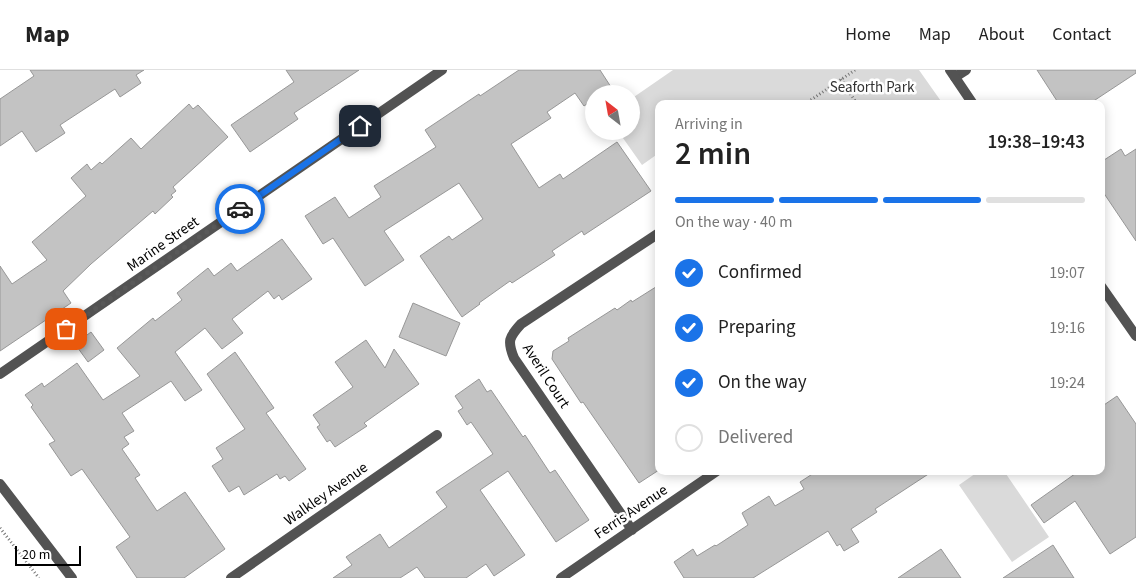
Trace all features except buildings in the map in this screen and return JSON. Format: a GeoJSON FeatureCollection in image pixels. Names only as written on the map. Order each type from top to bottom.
{"type":"FeatureCollection","features":[{"type":"Feature","properties":{"kind":"street","name":"Marine Street"},"geometry":{"type":"LineString","coordinates":[[0,374],[442,70]]}},
{"type":"Feature","properties":{"kind":"street"},"geometry":{"type":"LineString","coordinates":[[966,70],[952,74],[970,100]]}},
{"type":"Feature","properties":{"kind":"street","name":"Averil Court"},"geometry":{"type":"LineString","coordinates":[[632,530],[514,358],[509,346],[511,335],[522,324],[655,236]]}},
{"type":"Feature","properties":{"kind":"street"},"geometry":{"type":"LineString","coordinates":[[1105,292],[1136,336]]}},
{"type":"Feature","properties":{"kind":"street","name":"Walkley Avenue"},"geometry":{"type":"LineString","coordinates":[[231,578],[437,435]]}},
{"type":"Feature","properties":{"kind":"street","name":"Ferris Avenue"},"geometry":{"type":"LineString","coordinates":[[561,578],[711,475]]}},
{"type":"Feature","properties":{"kind":"street"},"geometry":{"type":"LineString","coordinates":[[0,484],[72,578]]}},
{"type":"Feature","properties":{"kind":"path"},"geometry":{"type":"LineString","coordinates":[[811,100],[854,70]]}},
{"type":"Feature","properties":{"kind":"path"},"geometry":{"type":"LineString","coordinates":[[841,80],[854,100]]}},
{"type":"Feature","properties":{"kind":"path"},"geometry":{"type":"LineString","coordinates":[[0,528],[39,578]]}},
{"type":"Feature","properties":{"kind":"green space","name":"Seaforth Park"},"geometry":{"type":"Polygon","coordinates":[[[673,70],[919,70],[940,100],[655,100],[655,156],[642,165],[624,140],[640,140],[640,93],[673,70]]]}},
{"type":"Feature","properties":{"kind":"green space"},"geometry":{"type":"Polygon","coordinates":[[[973,475],[1007,475],[1049,537],[1012,562],[959,485],[973,475]]]}},
{"type":"Feature","properties":{"kind":"way so far"},"geometry":{"type":"LineString","coordinates":[[66,329],[240,209]]}},
{"type":"Feature","properties":{"kind":"route"},"geometry":{"type":"LineString","coordinates":[[240,209],[360,126]]}}]}
